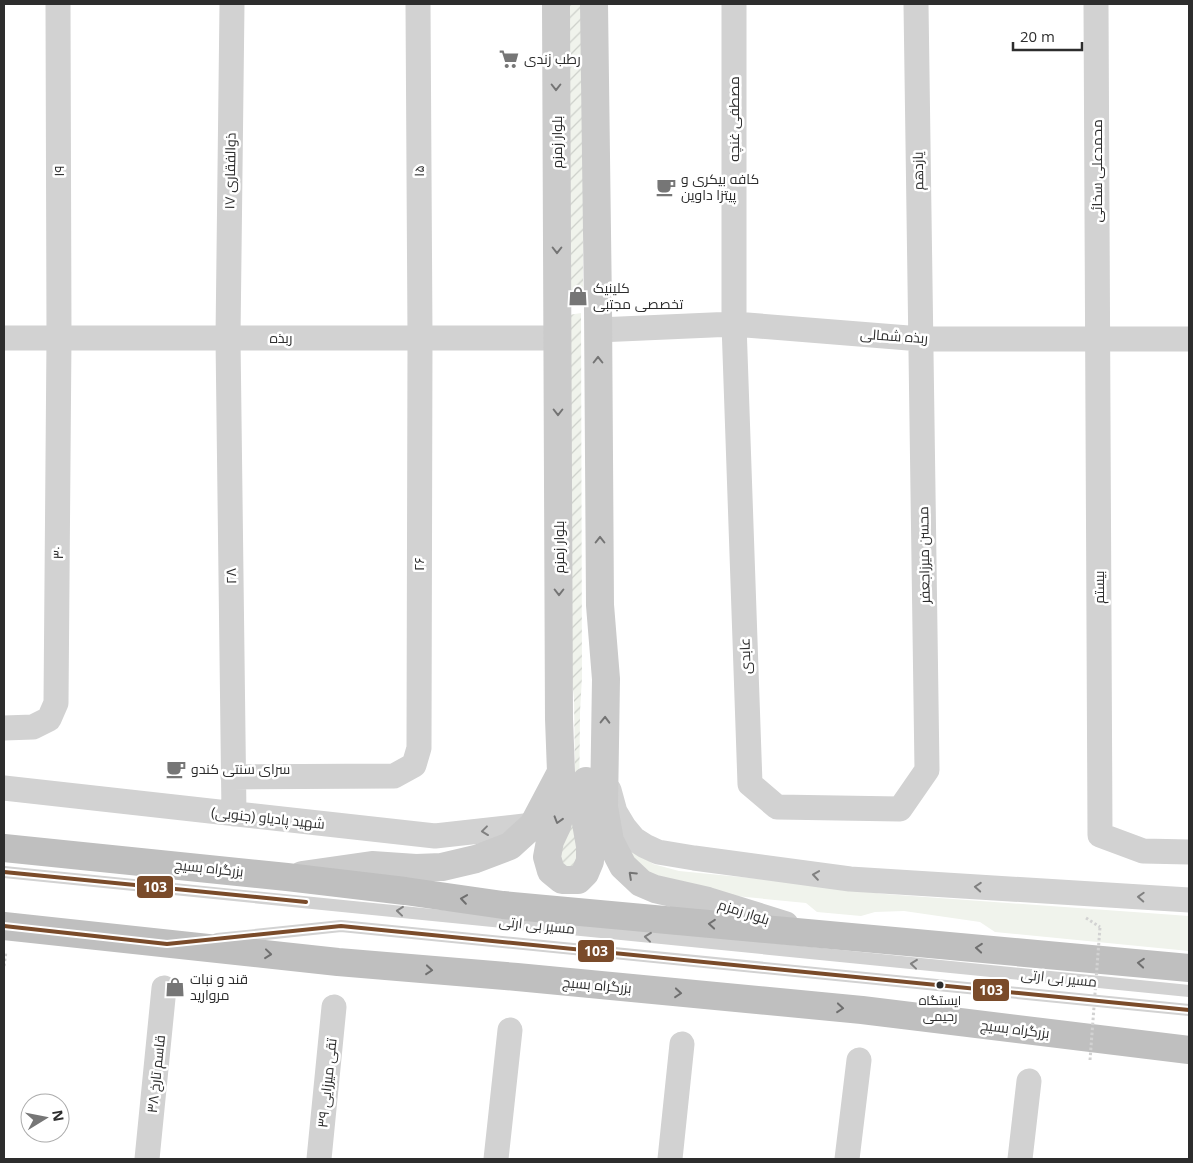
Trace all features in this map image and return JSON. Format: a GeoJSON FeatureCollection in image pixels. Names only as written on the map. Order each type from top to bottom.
{"type":"FeatureCollection","features":[{"type":"Feature","properties":{"kind":"highway","name":"بزرگراه بسیج"},"geometry":{"type":"LineString","coordinates":[[4,848],[287,877],[503,905],[1189,968]]}},
{"type":"Feature","properties":{"kind":"highway","name":"بزرگراه بسیج"},"geometry":{"type":"LineString","coordinates":[[5,939],[167,944],[338,962],[862,1010],[1189,1050]]}},
{"type":"Feature","properties":{"kind":"main road","name":"بلوار زمزم"},"geometry":{"type":"LineString","coordinates":[[287,877],[372,865],[416,868],[442,867],[476,859],[510,846],[533,825],[560,772],[556,4]]}},
{"type":"Feature","properties":{"kind":"main road","name":"بلوار زمزم"},"geometry":{"type":"LineString","coordinates":[[594,4],[600,605],[606,679],[604,807],[610,841],[623,866],[641,883],[655,889],[708,901],[810,933]]}},
{"type":"Feature","properties":{"kind":"main road"},"geometry":{"type":"LineString","coordinates":[[560,772],[564,801],[557,826],[550,841],[547,857],[551,871],[562,880],[578,880],[585,873],[590,861],[590,846],[586,823],[588,679],[600,605]]}},
{"type":"Feature","properties":{"kind":"street","name":"۱۹"},"geometry":{"type":"LineString","coordinates":[[58,4],[59,338]]}},
{"type":"Feature","properties":{"kind":"street","name":"ذوالفقاری ۱۷"},"geometry":{"type":"LineString","coordinates":[[228,338],[232,4]]}},
{"type":"Feature","properties":{"kind":"street","name":"۱۵"},"geometry":{"type":"LineString","coordinates":[[418,4],[420,338]]}},
{"type":"Feature","properties":{"kind":"street","name":"مصطفی غنچه"},"geometry":{"type":"LineString","coordinates":[[734,4],[734,324]]}},
{"type":"Feature","properties":{"kind":"street","name":"یازدهم"},"geometry":{"type":"LineString","coordinates":[[916,4],[921,339]]}},
{"type":"Feature","properties":{"kind":"street","name":"محمدعلی سخائی"},"geometry":{"type":"LineString","coordinates":[[1096,4],[1097,339]]}},
{"type":"Feature","properties":{"kind":"street","name":"ربذه شمالی"},"geometry":{"type":"LineString","coordinates":[[598,330],[734,324],[921,339],[1189,339]]}},
{"type":"Feature","properties":{"kind":"street","name":"عابدی"},"geometry":{"type":"LineString","coordinates":[[734,324],[750,784],[778,807],[900,809],[926,770]]}},
{"type":"Feature","properties":{"kind":"street","name":"ربذه"},"geometry":{"type":"LineString","coordinates":[[4,338],[558,338]]}},
{"type":"Feature","properties":{"kind":"street","name":"۳۰"},"geometry":{"type":"LineString","coordinates":[[4,728],[33,727],[49,719],[56,703],[59,338]]}},
{"type":"Feature","properties":{"kind":"street","name":"۲۸"},"geometry":{"type":"LineString","coordinates":[[228,338],[234,814]]}},
{"type":"Feature","properties":{"kind":"street","name":"۲۶"},"geometry":{"type":"LineString","coordinates":[[233,777],[394,776],[414,765],[419,748],[420,338]]}},
{"type":"Feature","properties":{"kind":"street","name":"محسن میرزاجعفر"},"geometry":{"type":"LineString","coordinates":[[921,339],[926,770]]}},
{"type":"Feature","properties":{"kind":"street","name":"بیستم"},"geometry":{"type":"LineString","coordinates":[[1097,339],[1100,834],[1144,851],[1189,852]]}},
{"type":"Feature","properties":{"kind":"street"},"geometry":{"type":"LineString","coordinates":[[605,776],[615,812],[624,827],[634,839],[658,852],[850,879],[1189,900]]}},
{"type":"Feature","properties":{"kind":"street","name":"شهید پادیاو (جنوبی)"},"geometry":{"type":"LineString","coordinates":[[4,788],[434,836],[533,825]]}},
{"type":"Feature","properties":{"kind":"street","name":"قاسم تارخ ۳۸"},"geometry":{"type":"LineString","coordinates":[[147,1159],[164,988]]}},
{"type":"Feature","properties":{"kind":"street","name":"تقی میرزایی ۳۹"},"geometry":{"type":"LineString","coordinates":[[319,1159],[334,1008]]}},
{"type":"Feature","properties":{"kind":"street"},"geometry":{"type":"LineString","coordinates":[[496,1159],[510,1030]]}},
{"type":"Feature","properties":{"kind":"street"},"geometry":{"type":"LineString","coordinates":[[670,1159],[682,1044]]}},
{"type":"Feature","properties":{"kind":"street"},"geometry":{"type":"LineString","coordinates":[[847,1159],[859,1060]]}},
{"type":"Feature","properties":{"kind":"street"},"geometry":{"type":"LineString","coordinates":[[1020,1159],[1029,1081]]}},
{"type":"Feature","properties":{"kind":"lane","name":"مسیر بی ارتی"},"geometry":{"type":"LineString","coordinates":[[4,872],[1189,991]]}},
{"type":"Feature","properties":{"kind":"lane","name":"مسیر بی ارتی"},"geometry":{"type":"LineString","coordinates":[[167,944],[341,926],[1189,1010]]}},
{"type":"Feature","properties":{"kind":"path"},"geometry":{"type":"LineString","coordinates":[[1090,1060],[1100,927]]}},
{"type":"Feature","properties":{"kind":"path"},"geometry":{"type":"LineString","coordinates":[[4,966],[5,939]]}},
{"type":"Feature","properties":{"kind":"shaded area"},"geometry":{"type":"Polygon","coordinates":[[[568,4],[583,4],[583,305],[570,305],[568,4]]]}},
{"type":"Feature","properties":{"kind":"shaded area"},"geometry":{"type":"Polygon","coordinates":[[[581,313],[582,677],[579,822],[584,851],[570,874],[555,852],[575,776],[572,682],[569,315],[581,313]]]}},
{"type":"Feature","properties":{"kind":"shaded area"},"geometry":{"type":"Polygon","coordinates":[[[619,833],[637,852],[653,864],[679,871],[884,894],[1189,916],[1189,951],[995,932],[980,922],[904,911],[875,912],[861,916],[817,912],[806,903],[725,895],[641,871],[619,833]]]}},
{"type":"Feature","properties":{"kind":"transit line","name":"103"},"geometry":{"type":"LineString","coordinates":[[4,872],[306,902]]}},
{"type":"Feature","properties":{"kind":"transit line","name":"103"},"geometry":{"type":"LineString","coordinates":[[4,926],[167,944],[341,926],[1189,1010]]}},
{"type":"Feature","properties":{"kind":"place","name":"رطب زندی"},"geometry":{"type":"Point","coordinates":[509,59]}},
{"type":"Feature","properties":{"kind":"place","name":"کافه بیکری و پیتزا داوین"},"geometry":{"type":"Point","coordinates":[666,187]}},
{"type":"Feature","properties":{"kind":"place","name":"کلینیک تخصصی مجتبی"},"geometry":{"type":"Point","coordinates":[578,296]}},
{"type":"Feature","properties":{"kind":"place","name":"سرای سنتی کندو"},"geometry":{"type":"Point","coordinates":[176,769]}},
{"type":"Feature","properties":{"kind":"place","name":"ایستگاه رحیمی"},"geometry":{"type":"Point","coordinates":[940,985]}},
{"type":"Feature","properties":{"kind":"place","name":"قند و نبات مروارید"},"geometry":{"type":"Point","coordinates":[175,987]}}]}
